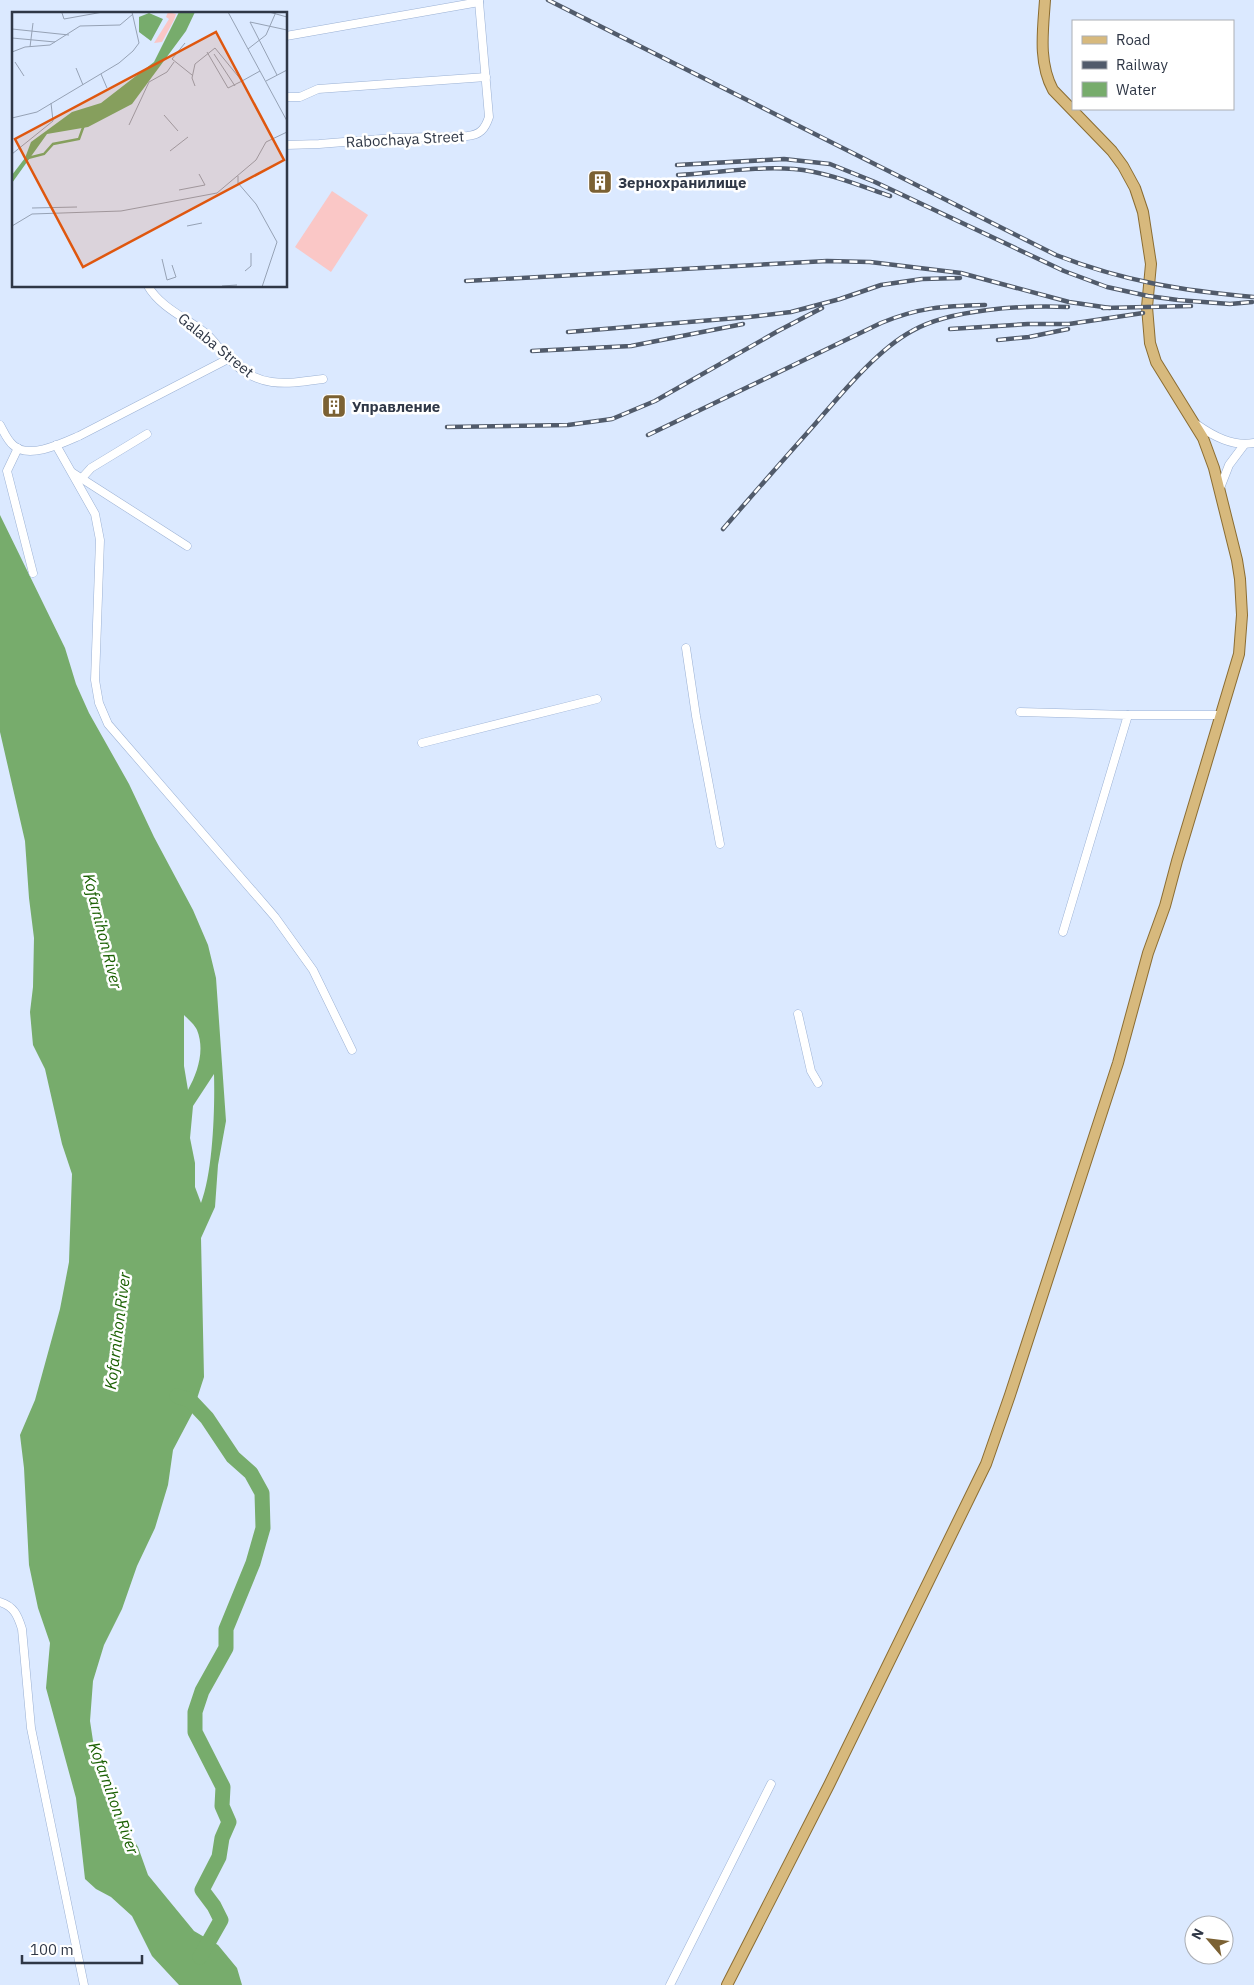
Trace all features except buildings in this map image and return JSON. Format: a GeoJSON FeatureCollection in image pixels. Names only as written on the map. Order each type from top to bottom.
{"type":"FeatureCollection","features":[{"type":"Feature","properties":{"kind":"main road"},"geometry":{"type":"LineString","coordinates":[[1045,0],[1042,51],[1048,82],[1072,110]]}},
{"type":"Feature","properties":{"kind":"main road"},"geometry":{"type":"LineString","coordinates":[[727,1985],[830,1785],[986,1464],[1118,1063],[1148,953],[1166,906],[1177,861],[1239,654],[1242,615],[1237,560],[1220,488],[1203,438],[1196,424],[1160,368],[1152,352],[1147,307],[1151,264],[1144,212],[1123,166],[1112,151],[1072,110]]}},
{"type":"Feature","properties":{"kind":"street"},"geometry":{"type":"LineString","coordinates":[[288,36],[479,1]]}},
{"type":"Feature","properties":{"kind":"street","name":"Rabochaya Street"},"geometry":{"type":"LineString","coordinates":[[288,145],[475,135],[481,132],[489,117],[479,1]]}},
{"type":"Feature","properties":{"kind":"street"},"geometry":{"type":"LineString","coordinates":[[288,97],[300,97],[318,89],[486,77]]}},
{"type":"Feature","properties":{"kind":"street","name":"Galaba Street"},"geometry":{"type":"LineString","coordinates":[[150,288],[159,300],[212,338],[228,359],[252,377],[269,382],[287,384],[323,379]]}},
{"type":"Feature","properties":{"kind":"street"},"geometry":{"type":"LineString","coordinates":[[0,425],[10,442],[18,448],[27,451],[56,445],[79,436],[228,359]]}},
{"type":"Feature","properties":{"kind":"street"},"geometry":{"type":"LineString","coordinates":[[1196,424],[1225,440],[1244,444],[1254,442]]}},
{"type":"Feature","properties":{"kind":"street"},"geometry":{"type":"LineString","coordinates":[[82,478],[92,468],[147,434]]}},
{"type":"Feature","properties":{"kind":"street"},"geometry":{"type":"LineString","coordinates":[[1220,488],[1229,464],[1244,444]]}},
{"type":"Feature","properties":{"kind":"street"},"geometry":{"type":"LineString","coordinates":[[56,445],[95,514],[100,540],[95,680],[99,703],[108,724],[275,917],[313,970],[352,1050]]}},
{"type":"Feature","properties":{"kind":"street"},"geometry":{"type":"LineString","coordinates":[[18,448],[6,471],[33,573]]}},
{"type":"Feature","properties":{"kind":"street"},"geometry":{"type":"LineString","coordinates":[[71,472],[187,546]]}},
{"type":"Feature","properties":{"kind":"street"},"geometry":{"type":"LineString","coordinates":[[686,648],[696,716],[720,844]]}},
{"type":"Feature","properties":{"kind":"street"},"geometry":{"type":"LineString","coordinates":[[422,743],[597,699]]}},
{"type":"Feature","properties":{"kind":"street"},"geometry":{"type":"LineString","coordinates":[[1020,712],[1221,715]]}},
{"type":"Feature","properties":{"kind":"street"},"geometry":{"type":"LineString","coordinates":[[1063,932],[1128,714]]}},
{"type":"Feature","properties":{"kind":"street"},"geometry":{"type":"LineString","coordinates":[[798,1014],[811,1071],[818,1083]]}},
{"type":"Feature","properties":{"kind":"street"},"geometry":{"type":"LineString","coordinates":[[0,1602],[13,1609],[18,1616],[22,1629],[31,1728],[84,1985]]}},
{"type":"Feature","properties":{"kind":"street"},"geometry":{"type":"LineString","coordinates":[[670,1985],[771,1784]]}},
{"type":"Feature","properties":{"kind":"shaded area"},"geometry":{"type":"Polygon","coordinates":[[[332,191],[368,215],[331,272],[295,247],[332,191]]]}},
{"type":"Feature","properties":{"kind":"water","name":"Kofarnihon River"},"geometry":{"type":"Polygon","coordinates":[[[0,515],[65,648],[76,684],[89,713],[129,784],[154,837],[193,910],[208,945],[216,978],[226,1121],[218,1165],[215,1207],[201,1238],[204,1377],[192,1414],[173,1450],[168,1485],[155,1528],[137,1566],[122,1609],[104,1645],[93,1681],[90,1721],[95,1754],[109,1782],[122,1822],[138,1847],[148,1875],[194,1931],[218,1945],[237,1968],[242,1985],[179,1985],[152,1956],[132,1916],[111,1897],[96,1889],[85,1879],[76,1798],[46,1688],[50,1643],[38,1608],[29,1565],[24,1468],[20,1435],[35,1400],[60,1309],[69,1262],[72,1174],[62,1144],[45,1069],[33,1045],[30,1012],[33,987],[34,938],[25,841],[0,732],[0,515]],[[184,1015],[184,1066],[188,1090],[195,1076],[199,1061],[200,1045],[196,1028],[184,1015]],[[214,1074],[193,1106],[190,1138],[195,1163],[195,1187],[201,1203],[211,1158],[214,1074]]]}},
{"type":"Feature","properties":{"kind":"waterway"},"geometry":{"type":"LineString","coordinates":[[177,1396],[190,1400],[207,1418],[233,1457],[251,1473],[262,1493],[263,1528],[253,1563],[226,1629],[226,1648],[202,1691],[195,1712],[195,1732],[223,1787],[222,1806],[229,1822],[222,1838],[219,1857],[202,1890],[214,1906],[221,1920],[200,1957]]}},
{"type":"Feature","properties":{"kind":"railway"},"geometry":{"type":"LineString","coordinates":[[548,0],[1056,255],[1105,272],[1154,284],[1203,292],[1254,297]]}},
{"type":"Feature","properties":{"kind":"railway"},"geometry":{"type":"LineString","coordinates":[[677,165],[784,159],[830,164],[875,182],[1064,271],[1107,287],[1178,300],[1230,304],[1252,302]]}},
{"type":"Feature","properties":{"kind":"railway"},"geometry":{"type":"LineString","coordinates":[[678,175],[751,169],[794,169],[830,176],[890,196]]}},
{"type":"Feature","properties":{"kind":"railway"},"geometry":{"type":"LineString","coordinates":[[466,281],[827,261],[870,262],[961,273],[1069,302],[1110,308]]}},
{"type":"Feature","properties":{"kind":"railway"},"geometry":{"type":"LineString","coordinates":[[568,332],[791,312],[840,299],[881,285],[922,279],[960,278]]}},
{"type":"Feature","properties":{"kind":"railway"},"geometry":{"type":"LineString","coordinates":[[648,435],[881,323],[932,308],[985,305]]}},
{"type":"Feature","properties":{"kind":"railway"},"geometry":{"type":"LineString","coordinates":[[1103,308],[1191,306]]}},
{"type":"Feature","properties":{"kind":"railway"},"geometry":{"type":"LineString","coordinates":[[723,529],[849,386],[873,361],[899,339],[928,324],[966,313],[1009,308],[1068,307]]}},
{"type":"Feature","properties":{"kind":"railway"},"geometry":{"type":"LineString","coordinates":[[447,427],[568,425],[612,419],[655,401],[822,308]]}},
{"type":"Feature","properties":{"kind":"railway"},"geometry":{"type":"LineString","coordinates":[[950,329],[1028,324],[1069,324],[1143,313]]}},
{"type":"Feature","properties":{"kind":"railway"},"geometry":{"type":"LineString","coordinates":[[532,351],[631,346],[743,324]]}},
{"type":"Feature","properties":{"kind":"railway"},"geometry":{"type":"LineString","coordinates":[[998,340],[1029,337],[1068,329]]}},
{"type":"Feature","properties":{"kind":"place","name":"Зернохранилище"},"geometry":{"type":"Point","coordinates":[600,182]}},
{"type":"Feature","properties":{"kind":"place","name":"Управление"},"geometry":{"type":"Point","coordinates":[334,406]}}]}
